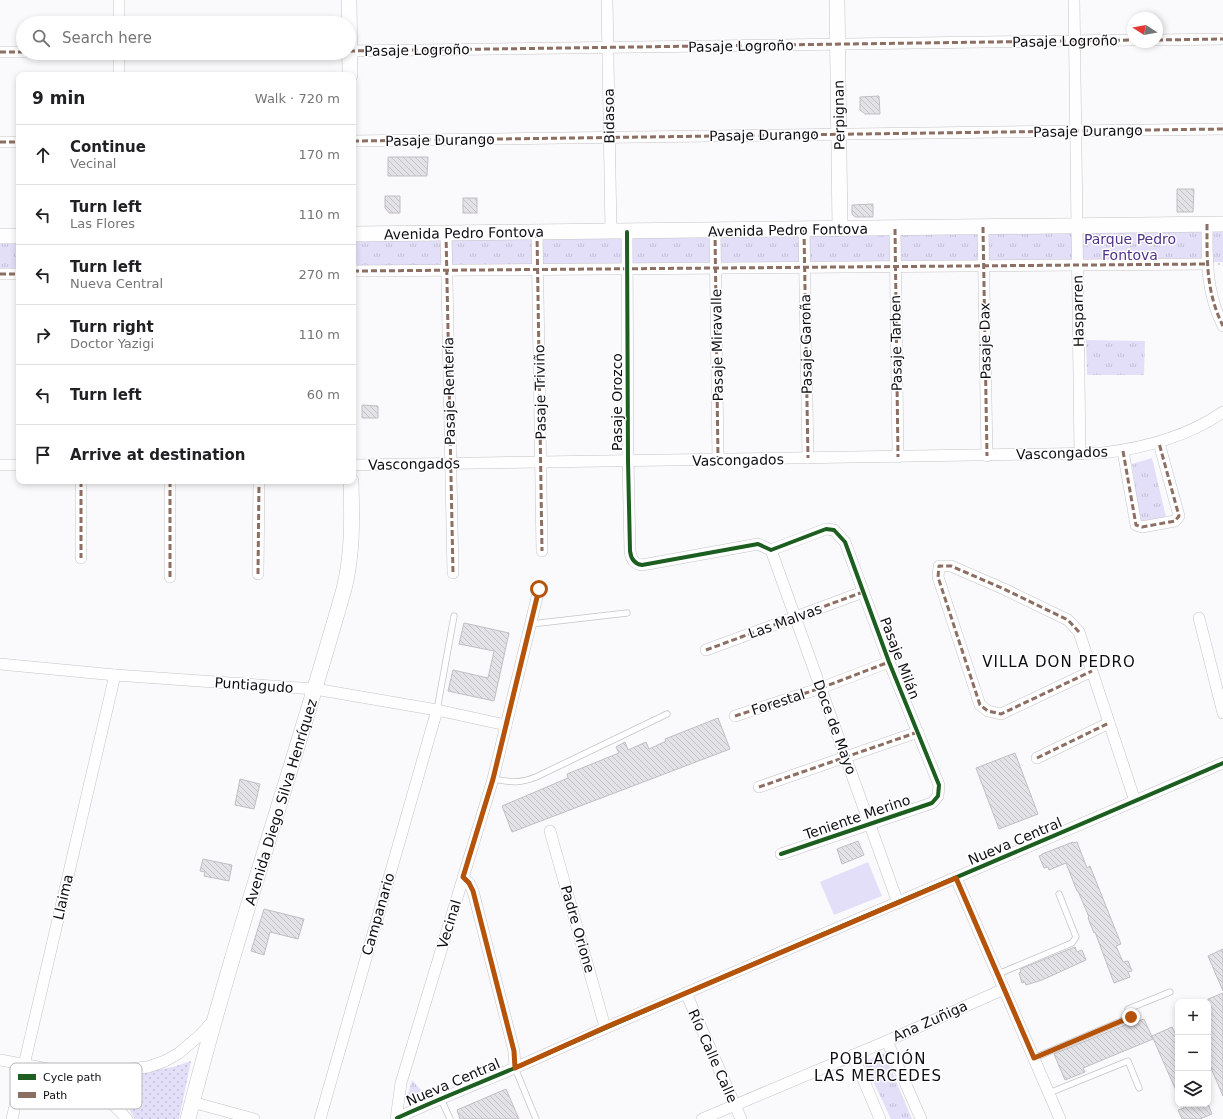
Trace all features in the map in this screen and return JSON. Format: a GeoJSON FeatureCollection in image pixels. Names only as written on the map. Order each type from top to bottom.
{"type":"FeatureCollection","features":[{"type":"Feature","properties":{"kind":"main road"},"geometry":{"type":"LineString","coordinates":[[350,0],[350,16]]}},
{"type":"Feature","properties":{"kind":"main road","name":"Perpignan"},"geometry":{"type":"LineString","coordinates":[[837,0],[840,229]]}},
{"type":"Feature","properties":{"kind":"main road"},"geometry":{"type":"LineString","coordinates":[[349,60],[350,72]]}},
{"type":"Feature","properties":{"kind":"main road","name":"Avenida Pedro Fontova"},"geometry":{"type":"LineString","coordinates":[[356,234],[895,229],[1223,224]]}},
{"type":"Feature","properties":{"kind":"main road"},"geometry":{"type":"LineString","coordinates":[[0,236],[16,236]]}},
{"type":"Feature","properties":{"kind":"main road","name":"Avenida Diego Silva Henríquez"},"geometry":{"type":"LineString","coordinates":[[188,1119],[214,1021],[315,689],[348,574],[352,545],[351,484]]}},
{"type":"Feature","properties":{"kind":"street"},"geometry":{"type":"LineString","coordinates":[[119,0],[119,16]]}},
{"type":"Feature","properties":{"kind":"street","name":"Bidasoa"},"geometry":{"type":"LineString","coordinates":[[607,0],[611,232]]}},
{"type":"Feature","properties":{"kind":"street","name":"Hasparren"},"geometry":{"type":"LineString","coordinates":[[1074,0],[1080,454]]}},
{"type":"Feature","properties":{"kind":"street"},"geometry":{"type":"LineString","coordinates":[[1163,40],[1223,39]]}},
{"type":"Feature","properties":{"kind":"street","name":"Pasaje Logroño"},"geometry":{"type":"LineString","coordinates":[[356,51],[1127,40]]}},
{"type":"Feature","properties":{"kind":"street"},"geometry":{"type":"LineString","coordinates":[[0,52],[16,52]]}},
{"type":"Feature","properties":{"kind":"street"},"geometry":{"type":"LineString","coordinates":[[119,60],[119,72]]}},
{"type":"Feature","properties":{"kind":"street","name":"Pasaje Durango"},"geometry":{"type":"LineString","coordinates":[[356,141],[1223,129]]}},
{"type":"Feature","properties":{"kind":"street"},"geometry":{"type":"LineString","coordinates":[[0,142],[16,142]]}},
{"type":"Feature","properties":{"kind":"street"},"geometry":{"type":"LineString","coordinates":[[1207,224],[1208,281],[1216,312],[1223,326]]}},
{"type":"Feature","properties":{"kind":"street","name":"Pasaje Dax"},"geometry":{"type":"LineString","coordinates":[[983,227],[987,456]]}},
{"type":"Feature","properties":{"kind":"street","name":"Pasaje Tarben"},"geometry":{"type":"LineString","coordinates":[[895,229],[898,457]]}},
{"type":"Feature","properties":{"kind":"street","name":"Pasaje Garoña"},"geometry":{"type":"LineString","coordinates":[[804,230],[808,458]]}},
{"type":"Feature","properties":{"kind":"street","name":"Pasaje Miravalle"},"geometry":{"type":"LineString","coordinates":[[715,231],[718,460]]}},
{"type":"Feature","properties":{"kind":"street","name":"Pasaje Triviño"},"geometry":{"type":"LineString","coordinates":[[537,232],[542,551]]}},
{"type":"Feature","properties":{"kind":"street","name":"Pasaje Orozco"},"geometry":{"type":"LineString","coordinates":[[627,232],[628,461],[631,556],[635,562],[642,565],[758,544],[771,550]]}},
{"type":"Feature","properties":{"kind":"street","name":"Pasaje Rentería"},"geometry":{"type":"LineString","coordinates":[[446,233],[453,573]]}},
{"type":"Feature","properties":{"kind":"street"},"geometry":{"type":"LineString","coordinates":[[356,271],[1207,264]]}},
{"type":"Feature","properties":{"kind":"street"},"geometry":{"type":"LineString","coordinates":[[0,274],[16,274]]}},
{"type":"Feature","properties":{"kind":"street","name":"Vascongados"},"geometry":{"type":"LineString","coordinates":[[356,465],[1102,453],[1159,443],[1191,430],[1223,412]]}},
{"type":"Feature","properties":{"kind":"street","name":"Vascongados"},"geometry":{"type":"LineString","coordinates":[[1123,450],[1136,525],[1142,527],[1175,521],[1179,516],[1159,443]]}},
{"type":"Feature","properties":{"kind":"street"},"geometry":{"type":"LineString","coordinates":[[0,465],[16,465]]}},
{"type":"Feature","properties":{"kind":"street"},"geometry":{"type":"LineString","coordinates":[[81,484],[81,558]]}},
{"type":"Feature","properties":{"kind":"street"},"geometry":{"type":"LineString","coordinates":[[170,484],[170,577]]}},
{"type":"Feature","properties":{"kind":"street"},"geometry":{"type":"LineString","coordinates":[[258,574],[259,484]]}},
{"type":"Feature","properties":{"kind":"street","name":"Pasaje Milán"},"geometry":{"type":"LineString","coordinates":[[771,550],[826,529],[834,530],[845,542],[889,662],[939,785],[938,796]]}},
{"type":"Feature","properties":{"kind":"street","name":"Doce de Mayo"},"geometry":{"type":"LineString","coordinates":[[771,550],[898,903]]}},
{"type":"Feature","properties":{"kind":"street"},"geometry":{"type":"LineString","coordinates":[[1092,671],[1001,714],[988,711],[980,704],[938,577],[940,566],[951,566],[1004,589],[1068,620],[1079,632],[1092,671],[1109,723],[1135,801]]}},
{"type":"Feature","properties":{"kind":"street","name":"Vecinal"},"geometry":{"type":"LineString","coordinates":[[396,1118],[398,1095],[401,1083],[493,779],[539,589]]}},
{"type":"Feature","properties":{"kind":"street","name":"Las Malvas"},"geometry":{"type":"LineString","coordinates":[[706,650],[863,592]]}},
{"type":"Feature","properties":{"kind":"street"},"geometry":{"type":"LineString","coordinates":[[1199,618],[1223,713]]}},
{"type":"Feature","properties":{"kind":"street","name":"Forestal"},"geometry":{"type":"LineString","coordinates":[[735,716],[821,688],[889,662]]}},
{"type":"Feature","properties":{"kind":"street","name":"Puntiagudo"},"geometry":{"type":"LineString","coordinates":[[0,664],[116,675],[315,689],[437,710],[506,725]]}},
{"type":"Feature","properties":{"kind":"street","name":"Llaima"},"geometry":{"type":"LineString","coordinates":[[24,1063],[116,675]]}},
{"type":"Feature","properties":{"kind":"street","name":"Campanario"},"geometry":{"type":"LineString","coordinates":[[320,1119],[437,710]]}},
{"type":"Feature","properties":{"kind":"street"},"geometry":{"type":"LineString","coordinates":[[1037,758],[1109,723]]}},
{"type":"Feature","properties":{"kind":"street"},"geometry":{"type":"LineString","coordinates":[[759,787],[918,732]]}},
{"type":"Feature","properties":{"kind":"street","name":"Nueva Central"},"geometry":{"type":"LineString","coordinates":[[396,1118],[1223,763]]}},
{"type":"Feature","properties":{"kind":"street","name":"Teniente Merino"},"geometry":{"type":"LineString","coordinates":[[781,854],[932,803],[938,796]]}},
{"type":"Feature","properties":{"kind":"street","name":"Padre Orione"},"geometry":{"type":"LineString","coordinates":[[550,831],[606,1027]]}},
{"type":"Feature","properties":{"kind":"street"},"geometry":{"type":"LineString","coordinates":[[463,877],[469,883],[473,891],[514,1051],[515,1068]]}},
{"type":"Feature","properties":{"kind":"street"},"geometry":{"type":"LineString","coordinates":[[956,878],[1060,1119]]}},
{"type":"Feature","properties":{"kind":"street","name":"Ana Zuñiga"},"geometry":{"type":"LineString","coordinates":[[702,1119],[887,1041],[1004,988]]}},
{"type":"Feature","properties":{"kind":"street","name":"Río Calle Calle"},"geometry":{"type":"LineString","coordinates":[[686,993],[741,1119]]}},
{"type":"Feature","properties":{"kind":"street"},"geometry":{"type":"LineString","coordinates":[[142,1067],[157,1064],[179,1053],[214,1021]]}},
{"type":"Feature","properties":{"kind":"street"},"geometry":{"type":"LineString","coordinates":[[887,1041],[921,1119]]}},
{"type":"Feature","properties":{"kind":"street"},"geometry":{"type":"LineString","coordinates":[[853,1055],[880,1119]]}},
{"type":"Feature","properties":{"kind":"street"},"geometry":{"type":"LineString","coordinates":[[0,1060],[14,1063]]}},
{"type":"Feature","properties":{"kind":"street"},"geometry":{"type":"LineString","coordinates":[[192,1102],[254,1119]]}},
{"type":"Feature","properties":{"kind":"street","name":"Llaima"},"geometry":{"type":"LineString","coordinates":[[12,1119],[14,1109]]}},
{"type":"Feature","properties":{"kind":"street"},"geometry":{"type":"LineString","coordinates":[[117,1109],[127,1119]]}},
{"type":"Feature","properties":{"kind":"lane"},"geometry":{"type":"LineString","coordinates":[[531,624],[627,613]]}},
{"type":"Feature","properties":{"kind":"lane"},"geometry":{"type":"LineString","coordinates":[[437,710],[454,616]]}},
{"type":"Feature","properties":{"kind":"lane"},"geometry":{"type":"LineString","coordinates":[[493,779],[523,782],[667,714]]}},
{"type":"Feature","properties":{"kind":"lane"},"geometry":{"type":"LineString","coordinates":[[998,974],[1072,944],[1076,937],[1059,894]]}},
{"type":"Feature","properties":{"kind":"lane"},"geometry":{"type":"LineString","coordinates":[[1034,1058],[1131,1017],[1128,1009],[1170,992]]}},
{"type":"Feature","properties":{"kind":"lane"},"geometry":{"type":"LineString","coordinates":[[1049,1093],[1128,1061],[1139,1088]]}},
{"type":"Feature","properties":{"kind":"lane"},"geometry":{"type":"LineString","coordinates":[[515,1068],[536,1119]]}},
{"type":"Feature","properties":{"kind":"lane"},"geometry":{"type":"LineString","coordinates":[[441,1099],[450,1119]]}},
{"type":"Feature","properties":{"kind":"green space","name":"Parque Pedro Fontova"},"geometry":{"type":"Polygon","coordinates":[[[1223,231],[1223,262],[356,269],[356,239],[1223,231]]]}},
{"type":"Feature","properties":{"kind":"green space"},"geometry":{"type":"Polygon","coordinates":[[[0,242],[16,242],[16,271],[0,272],[0,242]]]}},
{"type":"Feature","properties":{"kind":"green space"},"geometry":{"type":"Polygon","coordinates":[[[1086,340],[1145,341],[1144,375],[1087,375],[1086,340]]]}},
{"type":"Feature","properties":{"kind":"green space"},"geometry":{"type":"Polygon","coordinates":[[[1152,458],[1166,517],[1140,523],[1132,464],[1152,458]]]}},
{"type":"Feature","properties":{"kind":"green space"},"geometry":{"type":"Polygon","coordinates":[[[868,862],[882,896],[834,915],[820,882],[868,862]]]}},
{"type":"Feature","properties":{"kind":"green space"},"geometry":{"type":"Polygon","coordinates":[[[884,1053],[912,1119],[891,1119],[864,1062],[884,1053]]]}},
{"type":"Feature","properties":{"kind":"green space"},"geometry":{"type":"Polygon","coordinates":[[[191,1061],[179,1119],[135,1119],[129,1109],[142,1109],[142,1072],[173,1067],[191,1061]]]}},
{"type":"Feature","properties":{"kind":"green space"},"geometry":{"type":"Polygon","coordinates":[[[412,1080],[422,1091],[407,1098],[412,1080]]]}},
{"type":"Feature","properties":{"kind":"building"},"geometry":{"type":"Polygon","coordinates":[[[879,96],[880,114],[865,114],[860,110],[860,97],[879,96]]]}},
{"type":"Feature","properties":{"kind":"building"},"geometry":{"type":"Polygon","coordinates":[[[388,157],[428,157],[427,176],[388,176],[388,157]]]}},
{"type":"Feature","properties":{"kind":"building"},"geometry":{"type":"Polygon","coordinates":[[[1177,189],[1194,189],[1193,212],[1177,212],[1177,189]]]}},
{"type":"Feature","properties":{"kind":"building"},"geometry":{"type":"Polygon","coordinates":[[[385,196],[400,196],[400,213],[389,213],[385,208],[385,196]]]}},
{"type":"Feature","properties":{"kind":"building"},"geometry":{"type":"Polygon","coordinates":[[[463,198],[477,198],[477,213],[463,213],[463,198]]]}},
{"type":"Feature","properties":{"kind":"building"},"geometry":{"type":"Polygon","coordinates":[[[873,204],[873,217],[855,217],[852,214],[852,205],[873,204]]]}},
{"type":"Feature","properties":{"kind":"building"},"geometry":{"type":"Polygon","coordinates":[[[362,405],[378,406],[378,418],[362,418],[362,405]]]}},
{"type":"Feature","properties":{"kind":"building"},"geometry":{"type":"Polygon","coordinates":[[[464,623],[509,633],[494,701],[448,691],[453,670],[488,678],[494,651],[459,644],[464,623]]]}},
{"type":"Feature","properties":{"kind":"building"},"geometry":{"type":"Polygon","coordinates":[[[718,718],[730,749],[512,832],[502,806],[568,778],[567,774],[619,753],[616,747],[625,742],[628,750],[646,742],[649,749],[666,741],[665,739],[718,718]]]}},
{"type":"Feature","properties":{"kind":"building"},"geometry":{"type":"Polygon","coordinates":[[[1015,753],[1038,814],[999,829],[976,768],[1015,753]]]}},
{"type":"Feature","properties":{"kind":"building"},"geometry":{"type":"Polygon","coordinates":[[[240,779],[260,784],[254,809],[235,805],[240,779]]]}},
{"type":"Feature","properties":{"kind":"building"},"geometry":{"type":"Polygon","coordinates":[[[858,841],[864,855],[842,864],[837,849],[858,841]]]}},
{"type":"Feature","properties":{"kind":"building"},"geometry":{"type":"Polygon","coordinates":[[[1073,842],[1077,842],[1087,868],[1090,866],[1121,944],[1116,946],[1123,962],[1128,961],[1132,971],[1128,972],[1130,977],[1114,983],[1095,932],[1094,933],[1088,918],[1089,917],[1066,863],[1049,870],[1048,867],[1044,868],[1039,856],[1073,842]]]}},
{"type":"Feature","properties":{"kind":"building"},"geometry":{"type":"Polygon","coordinates":[[[203,859],[232,865],[229,881],[204,876],[205,872],[200,871],[203,859]]]}},
{"type":"Feature","properties":{"kind":"building"},"geometry":{"type":"Polygon","coordinates":[[[264,909],[304,919],[298,939],[270,932],[264,955],[251,951],[264,909]]]}},
{"type":"Feature","properties":{"kind":"building"},"geometry":{"type":"Polygon","coordinates":[[[1075,947],[1077,952],[1082,950],[1086,960],[1042,980],[1026,985],[1025,982],[1022,983],[1019,973],[1021,971],[1020,969],[1075,947]]]}},
{"type":"Feature","properties":{"kind":"building"},"geometry":{"type":"Polygon","coordinates":[[[1223,949],[1223,991],[1208,956],[1223,949]]]}},
{"type":"Feature","properties":{"kind":"building"},"geometry":{"type":"Polygon","coordinates":[[[1223,993],[1223,1096],[1211,1068],[1211,999],[1208,999],[1223,993]]]}},
{"type":"Feature","properties":{"kind":"building"},"geometry":{"type":"Polygon","coordinates":[[[1144,1019],[1153,1039],[1083,1068],[1085,1072],[1065,1080],[1054,1054],[1137,1020],[1144,1019]]]}},
{"type":"Feature","properties":{"kind":"building"},"geometry":{"type":"Polygon","coordinates":[[[1172,1027],[1175,1033],[1175,1088],[1152,1036],[1172,1027]]]}},
{"type":"Feature","properties":{"kind":"building"},"geometry":{"type":"Polygon","coordinates":[[[506,1089],[519,1119],[460,1119],[457,1110],[506,1089]]]}},
{"type":"Feature","properties":{"kind":"building"},"geometry":{"type":"Polygon","coordinates":[[[1209,1107],[1212,1114],[1200,1119],[1182,1119],[1178,1110],[1184,1108],[1209,1107]]]}},
{"type":"Feature","properties":{"kind":"marked path"},"geometry":{"type":"LineString","coordinates":[[1163,40],[1223,39]]}},
{"type":"Feature","properties":{"kind":"marked path"},"geometry":{"type":"LineString","coordinates":[[356,51],[1127,40]]}},
{"type":"Feature","properties":{"kind":"marked path"},"geometry":{"type":"LineString","coordinates":[[0,52],[16,52]]}},
{"type":"Feature","properties":{"kind":"marked path"},"geometry":{"type":"LineString","coordinates":[[356,141],[1223,129]]}},
{"type":"Feature","properties":{"kind":"marked path"},"geometry":{"type":"LineString","coordinates":[[0,142],[16,142]]}},
{"type":"Feature","properties":{"kind":"marked path"},"geometry":{"type":"LineString","coordinates":[[1207,224],[1210,289],[1217,313],[1223,326]]}},
{"type":"Feature","properties":{"kind":"marked path"},"geometry":{"type":"LineString","coordinates":[[983,227],[987,456]]}},
{"type":"Feature","properties":{"kind":"marked path"},"geometry":{"type":"LineString","coordinates":[[895,229],[898,457]]}},
{"type":"Feature","properties":{"kind":"marked path"},"geometry":{"type":"LineString","coordinates":[[804,230],[808,458]]}},
{"type":"Feature","properties":{"kind":"marked path"},"geometry":{"type":"LineString","coordinates":[[715,231],[718,460]]}},
{"type":"Feature","properties":{"kind":"marked path"},"geometry":{"type":"LineString","coordinates":[[537,232],[542,551]]}},
{"type":"Feature","properties":{"kind":"marked path"},"geometry":{"type":"LineString","coordinates":[[446,233],[453,573]]}},
{"type":"Feature","properties":{"kind":"marked path"},"geometry":{"type":"LineString","coordinates":[[356,271],[1207,264]]}},
{"type":"Feature","properties":{"kind":"marked path"},"geometry":{"type":"LineString","coordinates":[[0,274],[16,274]]}},
{"type":"Feature","properties":{"kind":"marked path"},"geometry":{"type":"LineString","coordinates":[[1123,451],[1136,525],[1142,527],[1175,521],[1179,516],[1159,443]]}},
{"type":"Feature","properties":{"kind":"marked path"},"geometry":{"type":"LineString","coordinates":[[81,484],[81,558]]}},
{"type":"Feature","properties":{"kind":"marked path"},"geometry":{"type":"LineString","coordinates":[[170,484],[170,577]]}},
{"type":"Feature","properties":{"kind":"marked path"},"geometry":{"type":"LineString","coordinates":[[258,574],[259,484]]}},
{"type":"Feature","properties":{"kind":"marked path"},"geometry":{"type":"LineString","coordinates":[[1079,632],[1068,620],[1004,589],[951,566],[939,566],[938,577],[980,705],[988,711],[1001,714],[1092,671]]}},
{"type":"Feature","properties":{"kind":"marked path"},"geometry":{"type":"LineString","coordinates":[[706,650],[863,592]]}},
{"type":"Feature","properties":{"kind":"marked path"},"geometry":{"type":"LineString","coordinates":[[735,716],[821,688],[889,662]]}},
{"type":"Feature","properties":{"kind":"marked path"},"geometry":{"type":"LineString","coordinates":[[1037,758],[1109,723]]}},
{"type":"Feature","properties":{"kind":"marked path"},"geometry":{"type":"LineString","coordinates":[[759,787],[918,732]]}},
{"type":"Feature","properties":{"kind":"marked path"},"geometry":{"type":"LineString","coordinates":[[463,877],[469,883],[473,891],[514,1051],[515,1068]]}},
{"type":"Feature","properties":{"kind":"cycle path"},"geometry":{"type":"LineString","coordinates":[[627,232],[628,461],[630,551],[632,559],[637,564],[642,565],[758,544],[771,550],[826,529],[834,530],[845,542],[889,662],[939,785],[938,796],[932,803],[781,854]]}},
{"type":"Feature","properties":{"kind":"cycle path"},"geometry":{"type":"LineString","coordinates":[[397,1118],[1223,763]]}},
{"type":"Feature","properties":{"kind":"district","name":"VILLA DON PEDRO"},"geometry":{"type":"Point","coordinates":[1059,662]}},
{"type":"Feature","properties":{"kind":"district","name":"POBLACIÓN LAS MERCEDES"},"geometry":{"type":"Point","coordinates":[878,1068]}},
{"type":"Feature","properties":{"kind":"route"},"geometry":{"type":"LineString","coordinates":[[539,589],[493,779],[463,877],[469,883],[473,891],[514,1051],[515,1068],[606,1027],[956,878],[1034,1058],[1131,1017]]}}]}
